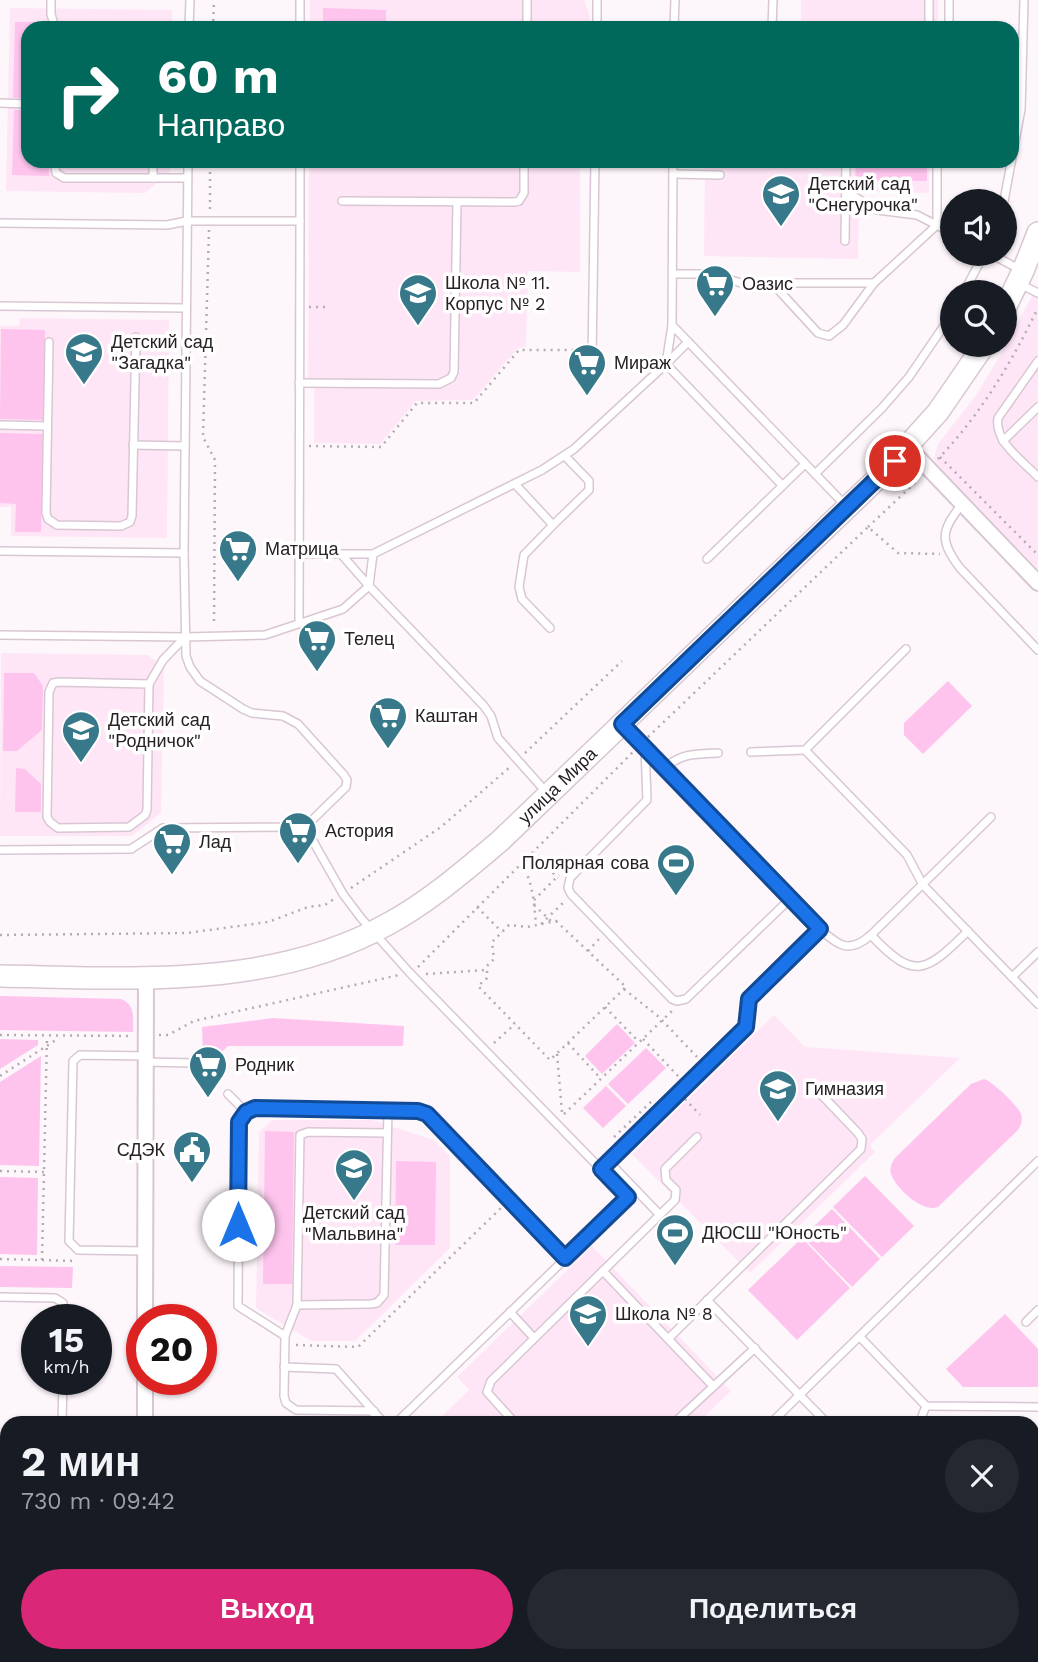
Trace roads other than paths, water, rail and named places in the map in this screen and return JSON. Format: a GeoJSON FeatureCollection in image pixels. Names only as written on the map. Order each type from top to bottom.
{"type":"FeatureCollection","features":[{"type":"Feature","properties":{"kind":"street"},"geometry":{"type":"LineString","coordinates":[[1017,285],[1036,244]]}},
{"type":"Feature","properties":{"kind":"street","name":"улица Мира"},"geometry":{"type":"LineString","coordinates":[[0,976],[197,976],[278,964],[339,946],[373,932],[418,906],[499,841],[549,795],[847,507],[908,447],[938,412],[977,357]]}},
{"type":"Feature","properties":{"kind":"street"},"geometry":{"type":"LineString","coordinates":[[908,447],[1038,583]]}},
{"type":"Feature","properties":{"kind":"street"},"geometry":{"type":"LineString","coordinates":[[142,1304],[145,1251],[146,978]]}},
{"type":"Feature","properties":{"kind":"street"},"geometry":{"type":"LineString","coordinates":[[143,1395],[144,1416]]}},
{"type":"Feature","properties":{"kind":"lane"},"geometry":{"type":"LineString","coordinates":[[51,0],[52,21]]}},
{"type":"Feature","properties":{"kind":"lane"},"geometry":{"type":"LineString","coordinates":[[189,21],[190,0]]}},
{"type":"Feature","properties":{"kind":"lane"},"geometry":{"type":"LineString","coordinates":[[300,0],[300,21]]}},
{"type":"Feature","properties":{"kind":"lane"},"geometry":{"type":"LineString","coordinates":[[527,0],[527,21]]}},
{"type":"Feature","properties":{"kind":"lane"},"geometry":{"type":"LineString","coordinates":[[597,0],[597,21]]}},
{"type":"Feature","properties":{"kind":"lane"},"geometry":{"type":"LineString","coordinates":[[674,0],[674,21]]}},
{"type":"Feature","properties":{"kind":"lane"},"geometry":{"type":"LineString","coordinates":[[772,21],[773,0]]}},
{"type":"Feature","properties":{"kind":"lane"},"geometry":{"type":"LineString","coordinates":[[929,0],[929,21]]}},
{"type":"Feature","properties":{"kind":"lane"},"geometry":{"type":"LineString","coordinates":[[949,0],[949,21]]}},
{"type":"Feature","properties":{"kind":"lane"},"geometry":{"type":"LineString","coordinates":[[1019,120],[1024,0]]}},
{"type":"Feature","properties":{"kind":"lane"},"geometry":{"type":"LineString","coordinates":[[0,103],[21,104]]}},
{"type":"Feature","properties":{"kind":"lane"},"geometry":{"type":"LineString","coordinates":[[55,168],[56,173],[64,178],[187,178]]}},
{"type":"Feature","properties":{"kind":"lane"},"geometry":{"type":"LineString","coordinates":[[153,168],[153,178]]}},
{"type":"Feature","properties":{"kind":"lane"},"geometry":{"type":"LineString","coordinates":[[0,850],[131,849],[163,828],[305,827],[346,787],[347,780],[344,775],[298,724],[290,719],[252,713],[201,681],[190,667],[186,656],[184,553],[188,168]]}},
{"type":"Feature","properties":{"kind":"lane"},"geometry":{"type":"LineString","coordinates":[[299,624],[300,168]]}},
{"type":"Feature","properties":{"kind":"lane"},"geometry":{"type":"LineString","coordinates":[[342,201],[519,201],[524,193],[524,168]]}},
{"type":"Feature","properties":{"kind":"lane"},"geometry":{"type":"LineString","coordinates":[[593,354],[595,168]]}},
{"type":"Feature","properties":{"kind":"lane"},"geometry":{"type":"LineString","coordinates":[[666,363],[672,325],[673,168]]}},
{"type":"Feature","properties":{"kind":"lane"},"geometry":{"type":"LineString","coordinates":[[845,241],[846,168]]}},
{"type":"Feature","properties":{"kind":"lane"},"geometry":{"type":"LineString","coordinates":[[773,284],[818,333],[829,336],[843,325],[874,283],[937,225],[937,168]]}},
{"type":"Feature","properties":{"kind":"lane"},"geometry":{"type":"LineString","coordinates":[[1006,189],[1010,168]]}},
{"type":"Feature","properties":{"kind":"lane"},"geometry":{"type":"LineString","coordinates":[[673,174],[720,175]]}},
{"type":"Feature","properties":{"kind":"lane"},"geometry":{"type":"LineString","coordinates":[[845,191],[877,210],[911,213],[940,227]]}},
{"type":"Feature","properties":{"kind":"lane"},"geometry":{"type":"LineString","coordinates":[[299,383],[439,384],[452,378],[457,202]]}},
{"type":"Feature","properties":{"kind":"lane"},"geometry":{"type":"LineString","coordinates":[[0,223],[167,225],[187,221],[300,221]]}},
{"type":"Feature","properties":{"kind":"lane"},"geometry":{"type":"LineString","coordinates":[[1006,266],[1038,293]]}},
{"type":"Feature","properties":{"kind":"lane"},"geometry":{"type":"LineString","coordinates":[[673,274],[712,274],[741,283],[874,283]]}},
{"type":"Feature","properties":{"kind":"lane"},"geometry":{"type":"LineString","coordinates":[[0,306],[186,308]]}},
{"type":"Feature","properties":{"kind":"lane"},"geometry":{"type":"LineString","coordinates":[[672,325],[847,507]]}},
{"type":"Feature","properties":{"kind":"lane"},"geometry":{"type":"LineString","coordinates":[[815,474],[882,408],[909,377],[940,332]]}},
{"type":"Feature","properties":{"kind":"lane"},"geometry":{"type":"LineString","coordinates":[[49,342],[48,519],[57,525],[121,526],[130,522],[136,337]]}},
{"type":"Feature","properties":{"kind":"lane"},"geometry":{"type":"LineString","coordinates":[[298,554],[373,554],[515,484],[565,456],[688,342]]}},
{"type":"Feature","properties":{"kind":"lane"},"geometry":{"type":"LineString","coordinates":[[1038,361],[998,418],[998,430],[1003,441],[1038,477]]}},
{"type":"Feature","properties":{"kind":"lane"},"geometry":{"type":"LineString","coordinates":[[666,363],[782,485]]}},
{"type":"Feature","properties":{"kind":"lane"},"geometry":{"type":"LineString","coordinates":[[1003,441],[1038,407]]}},
{"type":"Feature","properties":{"kind":"lane"},"geometry":{"type":"LineString","coordinates":[[0,425],[47,426]]}},
{"type":"Feature","properties":{"kind":"lane"},"geometry":{"type":"LineString","coordinates":[[133,445],[185,446]]}},
{"type":"Feature","properties":{"kind":"lane"},"geometry":{"type":"LineString","coordinates":[[550,628],[522,599],[519,587],[524,555],[589,490],[589,481],[565,456]]}},
{"type":"Feature","properties":{"kind":"lane"},"geometry":{"type":"LineString","coordinates":[[707,559],[805,464]]}},
{"type":"Feature","properties":{"kind":"lane"},"geometry":{"type":"LineString","coordinates":[[515,484],[553,525]]}},
{"type":"Feature","properties":{"kind":"lane"},"geometry":{"type":"LineString","coordinates":[[962,504],[945,527],[945,545],[960,568],[1038,650]]}},
{"type":"Feature","properties":{"kind":"lane"},"geometry":{"type":"LineString","coordinates":[[0,551],[184,553]]}},
{"type":"Feature","properties":{"kind":"lane"},"geometry":{"type":"LineString","coordinates":[[341,554],[484,706],[491,716],[498,738],[549,795]]}},
{"type":"Feature","properties":{"kind":"lane"},"geometry":{"type":"LineString","coordinates":[[0,635],[255,636],[347,608],[369,586],[373,554]]}},
{"type":"Feature","properties":{"kind":"lane"},"geometry":{"type":"LineString","coordinates":[[149,684],[53,683],[47,817],[53,826],[129,827],[145,816],[149,684],[163,660],[185,637]]}},
{"type":"Feature","properties":{"kind":"lane"},"geometry":{"type":"LineString","coordinates":[[751,752],[805,750],[906,649]]}},
{"type":"Feature","properties":{"kind":"lane"},"geometry":{"type":"LineString","coordinates":[[622,724],[666,766],[820,929],[844,946],[854,946],[872,936],[991,817]]}},
{"type":"Feature","properties":{"kind":"lane"},"geometry":{"type":"LineString","coordinates":[[643,745],[647,800],[570,878],[569,891],[672,999],[686,999],[791,898]]}},
{"type":"Feature","properties":{"kind":"lane"},"geometry":{"type":"LineString","coordinates":[[805,750],[907,855],[923,885],[1038,1004]]}},
{"type":"Feature","properties":{"kind":"lane"},"geometry":{"type":"LineString","coordinates":[[666,766],[674,759],[689,754],[718,753]]}},
{"type":"Feature","properties":{"kind":"lane"},"geometry":{"type":"LineString","coordinates":[[305,827],[343,894],[373,932],[628,1197]]}},
{"type":"Feature","properties":{"kind":"lane"},"geometry":{"type":"LineString","coordinates":[[601,1169],[746,1027],[749,999],[820,929]]}},
{"type":"Feature","properties":{"kind":"lane"},"geometry":{"type":"LineString","coordinates":[[872,936],[900,962],[919,966],[941,958],[968,931]]}},
{"type":"Feature","properties":{"kind":"lane"},"geometry":{"type":"LineString","coordinates":[[1012,977],[1038,952]]}},
{"type":"Feature","properties":{"kind":"lane"},"geometry":{"type":"LineString","coordinates":[[145,1251],[78,1250],[69,1241],[73,1061],[80,1055],[146,1059],[193,1063],[206,1072]]}},
{"type":"Feature","properties":{"kind":"lane"},"geometry":{"type":"LineString","coordinates":[[668,1339],[861,1149],[862,1139],[858,1133],[816,1089]]}},
{"type":"Feature","properties":{"kind":"lane"},"geometry":{"type":"LineString","coordinates":[[228,1094],[246,1112]]}},
{"type":"Feature","properties":{"kind":"lane"},"geometry":{"type":"LineString","coordinates":[[285,1341],[240,1309],[237,1302],[239,1122],[246,1112],[255,1108],[418,1111],[427,1114],[565,1258]]}},
{"type":"Feature","properties":{"kind":"lane"},"geometry":{"type":"LineString","coordinates":[[297,1305],[371,1304],[377,1303],[384,1295],[387,1110]]}},
{"type":"Feature","properties":{"kind":"lane"},"geometry":{"type":"LineString","coordinates":[[374,1411],[296,1410],[286,1403],[285,1341],[297,1305],[300,1135],[308,1132],[387,1133]]}},
{"type":"Feature","properties":{"kind":"lane"},"geometry":{"type":"LineString","coordinates":[[508,1416],[491,1398],[488,1386],[677,1197],[676,1190],[664,1176],[665,1169],[697,1137]]}},
{"type":"Feature","properties":{"kind":"lane"},"geometry":{"type":"LineString","coordinates":[[778,1416],[1038,1161]]}},
{"type":"Feature","properties":{"kind":"lane"},"geometry":{"type":"LineString","coordinates":[[609,1162],[660,1215]]}},
{"type":"Feature","properties":{"kind":"lane"},"geometry":{"type":"LineString","coordinates":[[403,1416],[636,1190]]}},
{"type":"Feature","properties":{"kind":"lane"},"geometry":{"type":"LineString","coordinates":[[603,1271],[639,1309]]}},
{"type":"Feature","properties":{"kind":"lane"},"geometry":{"type":"LineString","coordinates":[[0,1297],[55,1298],[63,1304]]}},
{"type":"Feature","properties":{"kind":"lane"},"geometry":{"type":"LineString","coordinates":[[707,1300],[820,1416]]}},
{"type":"Feature","properties":{"kind":"lane"},"geometry":{"type":"LineString","coordinates":[[1026,1322],[1038,1310]]}},
{"type":"Feature","properties":{"kind":"lane"},"geometry":{"type":"LineString","coordinates":[[510,1312],[534,1338]]}},
{"type":"Feature","properties":{"kind":"lane"},"geometry":{"type":"LineString","coordinates":[[650,1320],[713,1385]]}},
{"type":"Feature","properties":{"kind":"lane"},"geometry":{"type":"LineString","coordinates":[[860,1337],[926,1406],[1038,1407]]}},
{"type":"Feature","properties":{"kind":"lane"},"geometry":{"type":"LineString","coordinates":[[681,1416],[755,1349]]}},
{"type":"Feature","properties":{"kind":"lane"},"geometry":{"type":"LineString","coordinates":[[284,1367],[337,1369],[378,1416]]}},
{"type":"Feature","properties":{"kind":"lane"},"geometry":{"type":"LineString","coordinates":[[62,1416],[63,1395]]}},
{"type":"Feature","properties":{"kind":"lane"},"geometry":{"type":"LineString","coordinates":[[922,1416],[926,1406]]}},
{"type":"Feature","properties":{"kind":"lane"},"geometry":{"type":"LineString","coordinates":[[374,1411],[374,1416]]}},
{"type":"Feature","properties":{"kind":"place","name":"Детский сад \"Снегурочка\""},"geometry":{"type":"Point","coordinates":[781,228]}},
{"type":"Feature","properties":{"kind":"place","name":"Оазис"},"geometry":{"type":"Point","coordinates":[715,318]}},
{"type":"Feature","properties":{"kind":"place","name":"Школа № 11. Корпус № 2"},"geometry":{"type":"Point","coordinates":[418,327]}},
{"type":"Feature","properties":{"kind":"place","name":"Детский сад \"Загадка\""},"geometry":{"type":"Point","coordinates":[84,386]}},
{"type":"Feature","properties":{"kind":"place","name":"Мираж"},"geometry":{"type":"Point","coordinates":[587,397]}},
{"type":"Feature","properties":{"kind":"place","name":"Матрица"},"geometry":{"type":"Point","coordinates":[238,583]}},
{"type":"Feature","properties":{"kind":"place","name":"Телец"},"geometry":{"type":"Point","coordinates":[317,673]}},
{"type":"Feature","properties":{"kind":"place","name":"Каштан"},"geometry":{"type":"Point","coordinates":[388,750]}},
{"type":"Feature","properties":{"kind":"place","name":"Детский сад \"Родничок\""},"geometry":{"type":"Point","coordinates":[81,764]}},
{"type":"Feature","properties":{"kind":"place","name":"Астория"},"geometry":{"type":"Point","coordinates":[298,865]}},
{"type":"Feature","properties":{"kind":"place","name":"Лад"},"geometry":{"type":"Point","coordinates":[172,876]}},
{"type":"Feature","properties":{"kind":"place","name":"Полярная сова"},"geometry":{"type":"Point","coordinates":[676,897]}},
{"type":"Feature","properties":{"kind":"place","name":"Родник"},"geometry":{"type":"Point","coordinates":[208,1099]}},
{"type":"Feature","properties":{"kind":"place","name":"Гимназия"},"geometry":{"type":"Point","coordinates":[778,1123]}},
{"type":"Feature","properties":{"kind":"place","name":"СДЭК"},"geometry":{"type":"Point","coordinates":[192,1184]}},
{"type":"Feature","properties":{"kind":"place","name":"Детский сад \"Мальвина\""},"geometry":{"type":"Point","coordinates":[354,1202]}},
{"type":"Feature","properties":{"kind":"place","name":"ДЮСШ \"Юность\""},"geometry":{"type":"Point","coordinates":[675,1267]}},
{"type":"Feature","properties":{"kind":"place","name":"Школа № 8"},"geometry":{"type":"Point","coordinates":[588,1348]}}]}
